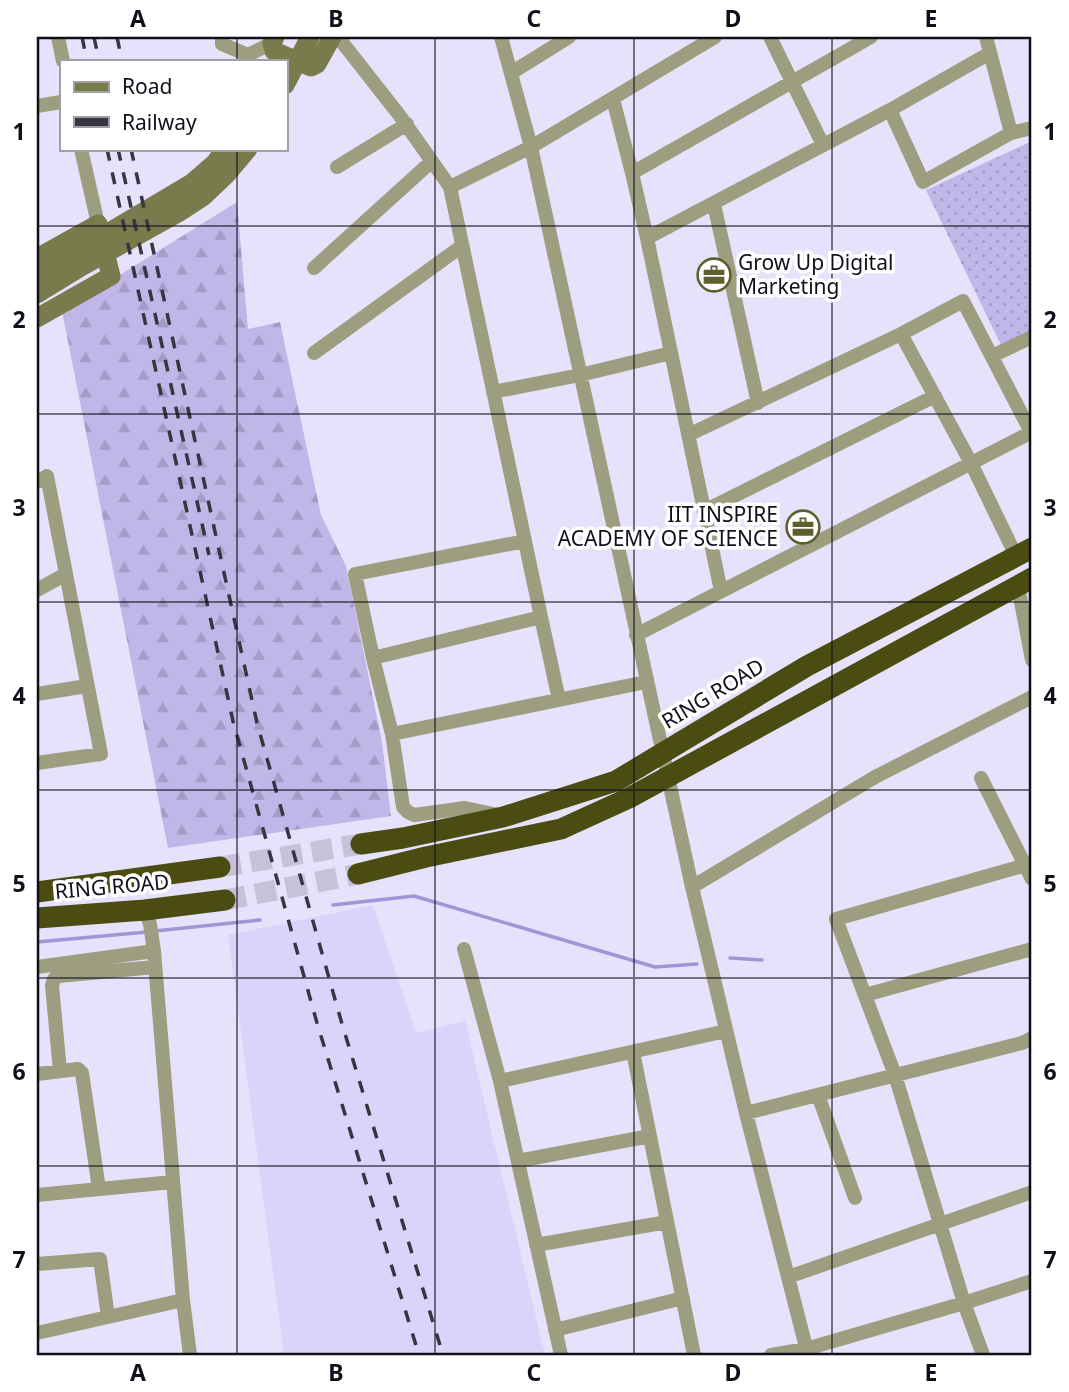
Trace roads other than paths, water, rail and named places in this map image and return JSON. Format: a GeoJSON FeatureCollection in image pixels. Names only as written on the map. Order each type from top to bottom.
{"type":"FeatureCollection","features":[{"type":"Feature","properties":{"kind":"highway","name":"RING ROAD"},"geometry":{"type":"LineString","coordinates":[[361,844],[503,817],[617,781],[807,666],[1024,552]]}},
{"type":"Feature","properties":{"kind":"highway"},"geometry":{"type":"LineString","coordinates":[[358,874],[561,829],[629,798],[1025,582]]}},
{"type":"Feature","properties":{"kind":"highway","name":"RING ROAD"},"geometry":{"type":"LineString","coordinates":[[37,892],[220,867]]}},
{"type":"Feature","properties":{"kind":"highway","name":"RING ROAD"},"geometry":{"type":"LineString","coordinates":[[37,918],[148,916],[192,904],[225,900]]}},
{"type":"Feature","properties":{"kind":"main road"},"geometry":{"type":"LineString","coordinates":[[287,81],[310,37]]}},
{"type":"Feature","properties":{"kind":"main road"},"geometry":{"type":"LineString","coordinates":[[278,44],[274,51],[311,67],[317,64],[332,37]]}},
{"type":"Feature","properties":{"kind":"main road"},"geometry":{"type":"LineString","coordinates":[[37,275],[191,183],[215,163],[224,150]]}},
{"type":"Feature","properties":{"kind":"main road"},"geometry":{"type":"LineString","coordinates":[[37,293],[204,196],[247,150]]}},
{"type":"Feature","properties":{"kind":"main road"},"geometry":{"type":"LineString","coordinates":[[37,258],[98,224],[111,276],[37,317]]}},
{"type":"Feature","properties":{"kind":"street"},"geometry":{"type":"LineString","coordinates":[[58,37],[63,60]]}},
{"type":"Feature","properties":{"kind":"street"},"geometry":{"type":"LineString","coordinates":[[222,37],[222,44],[248,55],[278,44]]}},
{"type":"Feature","properties":{"kind":"street"},"geometry":{"type":"LineString","coordinates":[[338,37],[407,124],[450,187],[559,700]]}},
{"type":"Feature","properties":{"kind":"street"},"geometry":{"type":"LineString","coordinates":[[501,37],[531,148],[692,887],[807,1352]]}},
{"type":"Feature","properties":{"kind":"street"},"geometry":{"type":"LineString","coordinates":[[511,73],[569,37]]}},
{"type":"Feature","properties":{"kind":"street"},"geometry":{"type":"LineString","coordinates":[[450,187],[531,148],[715,37]]}},
{"type":"Feature","properties":{"kind":"street"},"geometry":{"type":"LineString","coordinates":[[770,37],[823,145]]}},
{"type":"Feature","properties":{"kind":"street"},"geometry":{"type":"LineString","coordinates":[[632,173],[871,37]]}},
{"type":"Feature","properties":{"kind":"street"},"geometry":{"type":"LineString","coordinates":[[986,37],[1011,133]]}},
{"type":"Feature","properties":{"kind":"street"},"geometry":{"type":"LineString","coordinates":[[647,238],[890,110],[990,53]]}},
{"type":"Feature","properties":{"kind":"street"},"geometry":{"type":"LineString","coordinates":[[613,99],[647,238],[721,591]]}},
{"type":"Feature","properties":{"kind":"street"},"geometry":{"type":"LineString","coordinates":[[37,106],[60,102]]}},
{"type":"Feature","properties":{"kind":"street"},"geometry":{"type":"LineString","coordinates":[[890,110],[923,182],[1011,133],[1032,128]]}},
{"type":"Feature","properties":{"kind":"street"},"geometry":{"type":"LineString","coordinates":[[337,167],[407,124]]}},
{"type":"Feature","properties":{"kind":"street"},"geometry":{"type":"LineString","coordinates":[[81,150],[98,224]]}},
{"type":"Feature","properties":{"kind":"street"},"geometry":{"type":"LineString","coordinates":[[314,268],[432,161]]}},
{"type":"Feature","properties":{"kind":"street"},"geometry":{"type":"LineString","coordinates":[[714,204],[758,403]]}},
{"type":"Feature","properties":{"kind":"street"},"geometry":{"type":"LineString","coordinates":[[314,353],[463,247]]}},
{"type":"Feature","properties":{"kind":"street"},"geometry":{"type":"LineString","coordinates":[[636,635],[1032,432],[963,302],[688,435]]}},
{"type":"Feature","properties":{"kind":"street"},"geometry":{"type":"LineString","coordinates":[[901,334],[971,463],[1024,552]]}},
{"type":"Feature","properties":{"kind":"street"},"geometry":{"type":"LineString","coordinates":[[992,356],[1032,337]]}},
{"type":"Feature","properties":{"kind":"street"},"geometry":{"type":"LineString","coordinates":[[493,391],[580,375],[671,353]]}},
{"type":"Feature","properties":{"kind":"street"},"geometry":{"type":"LineString","coordinates":[[704,511],[935,396]]}},
{"type":"Feature","properties":{"kind":"street"},"geometry":{"type":"LineString","coordinates":[[37,482],[47,476],[101,754],[37,763]]}},
{"type":"Feature","properties":{"kind":"street"},"geometry":{"type":"LineString","coordinates":[[503,817],[465,808],[414,814],[404,807],[392,734],[355,574],[525,541]]}},
{"type":"Feature","properties":{"kind":"street"},"geometry":{"type":"LineString","coordinates":[[37,590],[66,574]]}},
{"type":"Feature","properties":{"kind":"street"},"geometry":{"type":"LineString","coordinates":[[1025,582],[1032,660]]}},
{"type":"Feature","properties":{"kind":"street"},"geometry":{"type":"LineString","coordinates":[[373,658],[541,617]]}},
{"type":"Feature","properties":{"kind":"street"},"geometry":{"type":"LineString","coordinates":[[392,734],[646,682]]}},
{"type":"Feature","properties":{"kind":"street"},"geometry":{"type":"LineString","coordinates":[[37,694],[88,686]]}},
{"type":"Feature","properties":{"kind":"street"},"geometry":{"type":"LineString","coordinates":[[692,887],[874,777],[1032,697]]}},
{"type":"Feature","properties":{"kind":"street"},"geometry":{"type":"LineString","coordinates":[[981,778],[1029,872],[836,919],[895,1075],[964,1303],[984,1355]]}},
{"type":"Feature","properties":{"kind":"street"},"geometry":{"type":"LineString","coordinates":[[148,916],[154,948],[183,1300],[190,1355]]}},
{"type":"Feature","properties":{"kind":"street"},"geometry":{"type":"LineString","coordinates":[[37,967],[154,948]]}},
{"type":"Feature","properties":{"kind":"street"},"geometry":{"type":"LineString","coordinates":[[464,949],[500,1081],[561,1355]]}},
{"type":"Feature","properties":{"kind":"street"},"geometry":{"type":"LineString","coordinates":[[865,995],[1032,949]]}},
{"type":"Feature","properties":{"kind":"street"},"geometry":{"type":"LineString","coordinates":[[60,1071],[52,986],[54,979],[59,976],[155,967]]}},
{"type":"Feature","properties":{"kind":"street"},"geometry":{"type":"LineString","coordinates":[[500,1081],[726,1031]]}},
{"type":"Feature","properties":{"kind":"street"},"geometry":{"type":"LineString","coordinates":[[746,1113],[1022,1043],[1032,1038]]}},
{"type":"Feature","properties":{"kind":"street"},"geometry":{"type":"LineString","coordinates":[[632,1052],[694,1355]]}},
{"type":"Feature","properties":{"kind":"street"},"geometry":{"type":"LineString","coordinates":[[37,1074],[78,1069],[82,1073],[99,1189]]}},
{"type":"Feature","properties":{"kind":"street"},"geometry":{"type":"LineString","coordinates":[[818,1095],[855,1198]]}},
{"type":"Feature","properties":{"kind":"street"},"geometry":{"type":"LineString","coordinates":[[518,1161],[650,1136]]}},
{"type":"Feature","properties":{"kind":"street"},"geometry":{"type":"LineString","coordinates":[[37,1195],[173,1182]]}},
{"type":"Feature","properties":{"kind":"street"},"geometry":{"type":"LineString","coordinates":[[788,1277],[1032,1192]]}},
{"type":"Feature","properties":{"kind":"street"},"geometry":{"type":"LineString","coordinates":[[536,1245],[667,1222]]}},
{"type":"Feature","properties":{"kind":"street"},"geometry":{"type":"LineString","coordinates":[[37,1264],[100,1259],[108,1317]]}},
{"type":"Feature","properties":{"kind":"street"},"geometry":{"type":"LineString","coordinates":[[771,1355],[807,1352],[1032,1280]]}},
{"type":"Feature","properties":{"kind":"street"},"geometry":{"type":"LineString","coordinates":[[555,1330],[683,1298]]}},
{"type":"Feature","properties":{"kind":"street"},"geometry":{"type":"LineString","coordinates":[[37,1333],[183,1300]]}},
{"type":"Feature","properties":{"kind":"waterway"},"geometry":{"type":"LineString","coordinates":[[333,905],[414,896],[655,967],[697,964]]}},
{"type":"Feature","properties":{"kind":"waterway"},"geometry":{"type":"LineString","coordinates":[[155,931],[260,920]]}},
{"type":"Feature","properties":{"kind":"waterway"},"geometry":{"type":"LineString","coordinates":[[37,942],[147,932]]}},
{"type":"Feature","properties":{"kind":"waterway"},"geometry":{"type":"LineString","coordinates":[[730,958],[762,960]]}},
{"type":"Feature","properties":{"kind":"tunnel"},"geometry":{"type":"LineString","coordinates":[[220,867],[361,844]]}},
{"type":"Feature","properties":{"kind":"tunnel"},"geometry":{"type":"LineString","coordinates":[[225,900],[358,874]]}},
{"type":"Feature","properties":{"kind":"railway"},"geometry":{"type":"LineString","coordinates":[[82,37],[87,60]]}},
{"type":"Feature","properties":{"kind":"railway"},"geometry":{"type":"LineString","coordinates":[[94,37],[99,60]]}},
{"type":"Feature","properties":{"kind":"railway"},"geometry":{"type":"LineString","coordinates":[[117,37],[122,60]]}},
{"type":"Feature","properties":{"kind":"railway"},"geometry":{"type":"LineString","coordinates":[[107,150],[233,721],[317,1023],[419,1355]]}},
{"type":"Feature","properties":{"kind":"railway"},"geometry":{"type":"LineString","coordinates":[[118,150],[209,555]]}},
{"type":"Feature","properties":{"kind":"railway"},"geometry":{"type":"LineString","coordinates":[[131,150],[257,723],[342,1024],[443,1355]]}},
{"type":"Feature","properties":{"kind":"place","name":"Grow Up Digital Marketing"},"geometry":{"type":"Point","coordinates":[714,275]}},
{"type":"Feature","properties":{"kind":"place","name":"IIT INSPIRE ACADEMY OF SCIENCE"},"geometry":{"type":"Point","coordinates":[803,527]}}]}
